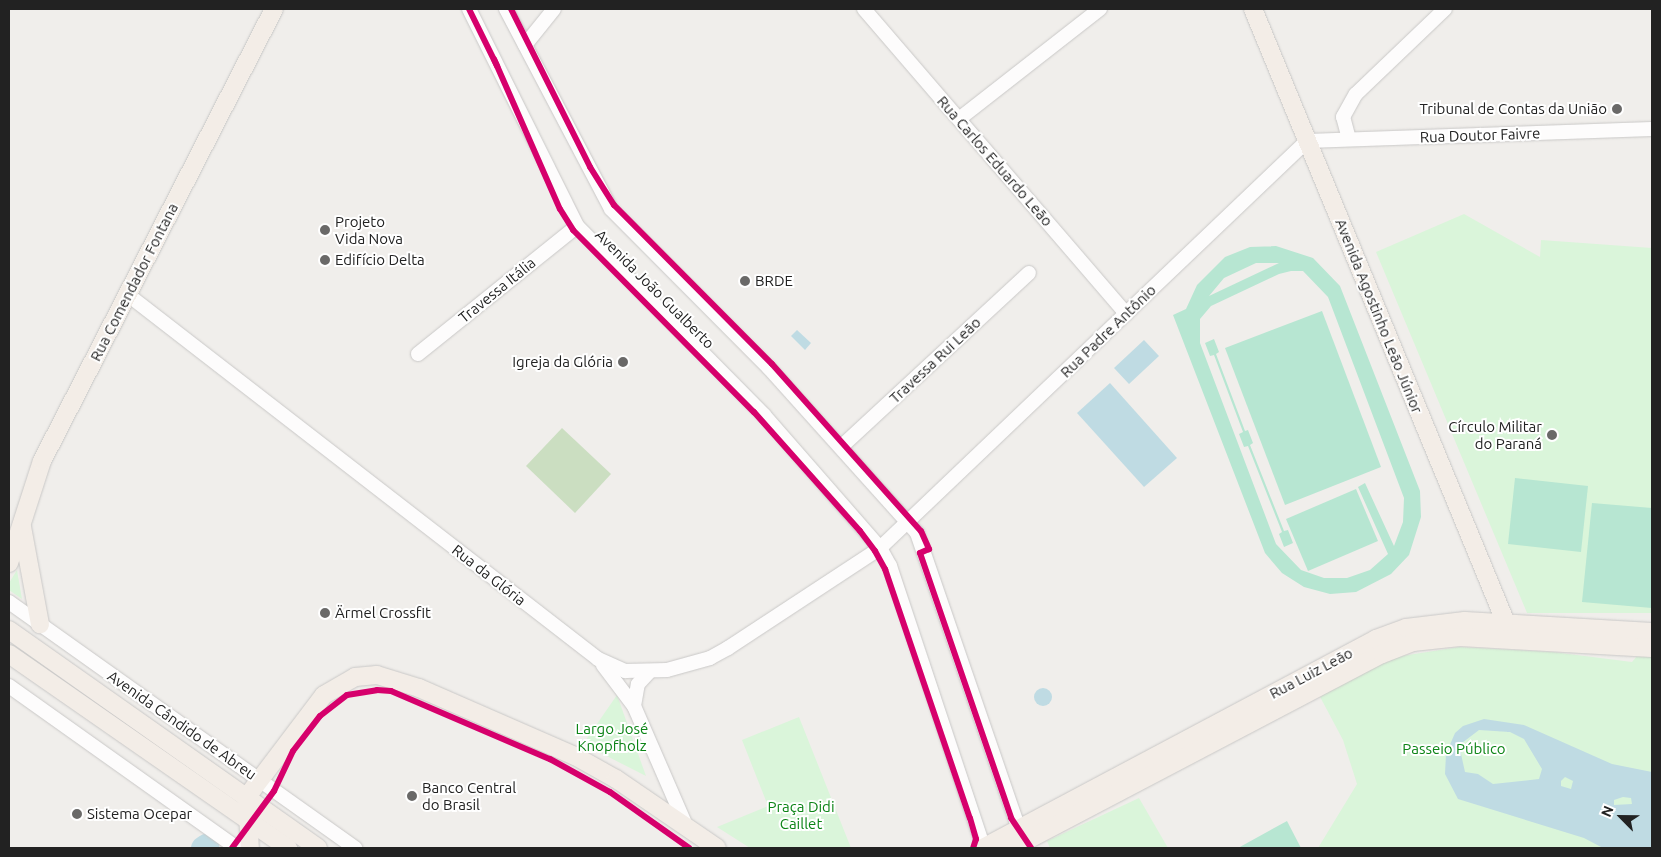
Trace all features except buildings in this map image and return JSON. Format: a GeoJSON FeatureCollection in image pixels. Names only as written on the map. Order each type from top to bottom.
{"type":"FeatureCollection","features":[{"type":"Feature","properties":{"kind":"main road","name":"Rua Comendador Fontana"},"geometry":{"type":"LineString","coordinates":[[9,563],[42,461],[274,9]]}},
{"type":"Feature","properties":{"kind":"main road","name":"Avenida Agostinho Leão Júnior"},"geometry":{"type":"LineString","coordinates":[[1253,9],[1506,623]]}},
{"type":"Feature","properties":{"kind":"main road"},"geometry":{"type":"LineString","coordinates":[[21,524],[40,624]]}},
{"type":"Feature","properties":{"kind":"main road","name":"Rua Luiz Leão"},"geometry":{"type":"LineString","coordinates":[[1006,844],[1019,829],[1376,639],[1424,624],[1465,621],[1652,632]]}},
{"type":"Feature","properties":{"kind":"main road","name":"Avenida Cândido de Abreu"},"geometry":{"type":"LineString","coordinates":[[9,630],[318,848]]}},
{"type":"Feature","properties":{"kind":"main road","name":"Rua Luiz Leão"},"geometry":{"type":"LineString","coordinates":[[1006,844],[1382,654],[1413,642],[1460,637],[1652,648]]}},
{"type":"Feature","properties":{"kind":"main road"},"geometry":{"type":"LineString","coordinates":[[9,654],[288,848]]}},
{"type":"Feature","properties":{"kind":"main road"},"geometry":{"type":"LineString","coordinates":[[250,848],[246,798],[259,780],[324,695],[356,677],[378,675],[419,688],[575,756],[717,848]]}},
{"type":"Feature","properties":{"kind":"main road"},"geometry":{"type":"LineString","coordinates":[[984,848],[1006,844]]}},
{"type":"Feature","properties":{"kind":"street","name":"Avenida João Gualberto"},"geometry":{"type":"LineString","coordinates":[[469,9],[577,226],[764,415],[880,548],[893,575],[984,848]]}},
{"type":"Feature","properties":{"kind":"street","name":"Avenida João Gualberto"},"geometry":{"type":"LineString","coordinates":[[506,9],[611,209],[769,368],[908,522],[926,551],[1019,829]]}},
{"type":"Feature","properties":{"kind":"street"},"geometry":{"type":"LineString","coordinates":[[525,45],[554,9]]}},
{"type":"Feature","properties":{"kind":"street","name":"Rua Carlos Eduardo Leão"},"geometry":{"type":"LineString","coordinates":[[864,9],[1126,314]]}},
{"type":"Feature","properties":{"kind":"street"},"geometry":{"type":"LineString","coordinates":[[959,119],[1100,9]]}},
{"type":"Feature","properties":{"kind":"street"},"geometry":{"type":"LineString","coordinates":[[1348,139],[1343,117],[1356,94],[1445,9]]}},
{"type":"Feature","properties":{"kind":"street","name":"Rua Doutor Faivre"},"geometry":{"type":"LineString","coordinates":[[1307,141],[1652,129]]}},
{"type":"Feature","properties":{"kind":"street","name":"Rua Padre Antônio"},"geometry":{"type":"LineString","coordinates":[[880,548],[1307,141]]}},
{"type":"Feature","properties":{"kind":"street","name":"Travessa Itália"},"geometry":{"type":"LineString","coordinates":[[418,354],[577,226]]}},
{"type":"Feature","properties":{"kind":"street","name":"Travessa Rui Leão"},"geometry":{"type":"LineString","coordinates":[[841,446],[1029,273]]}},
{"type":"Feature","properties":{"kind":"street","name":"Rua da Glória"},"geometry":{"type":"LineString","coordinates":[[127,294],[598,659],[625,671],[648,672],[710,658],[880,548]]}},
{"type":"Feature","properties":{"kind":"street","name":"Avenida Cândido de Abreu"},"geometry":{"type":"LineString","coordinates":[[9,602],[355,848]]}},
{"type":"Feature","properties":{"kind":"street"},"geometry":{"type":"LineString","coordinates":[[598,659],[623,687],[634,706],[687,828]]}},
{"type":"Feature","properties":{"kind":"street"},"geometry":{"type":"LineString","coordinates":[[634,706],[638,684],[648,672]]}},
{"type":"Feature","properties":{"kind":"street"},"geometry":{"type":"LineString","coordinates":[[9,686],[238,848]]}},
{"type":"Feature","properties":{"kind":"green space","name":"Círculo Militar do Paraná"},"geometry":{"type":"Polygon","coordinates":[[[1464,214],[1540,257],[1541,240],[1652,248],[1652,613],[1527,613],[1376,252],[1464,214]]]}},
{"type":"Feature","properties":{"kind":"green space"},"geometry":{"type":"Polygon","coordinates":[[[1276,246],[1313,258],[1340,286],[1420,491],[1421,517],[1409,555],[1391,574],[1356,592],[1330,594],[1304,587],[1282,573],[1265,553],[1173,315],[1186,309],[1197,285],[1225,257],[1250,247],[1276,246]],[[1256,263],[1224,278],[1209,296],[1279,263],[1256,263]],[[1303,271],[1279,274],[1211,306],[1200,319],[1200,343],[1276,544],[1301,570],[1324,578],[1347,578],[1370,570],[1388,554],[1358,487],[1365,483],[1394,546],[1403,522],[1404,498],[1328,297],[1303,271]]]}},
{"type":"Feature","properties":{"kind":"green space"},"geometry":{"type":"Polygon","coordinates":[[[1322,311],[1381,467],[1285,505],[1225,348],[1322,311]]]}},
{"type":"Feature","properties":{"kind":"green space"},"geometry":{"type":"Polygon","coordinates":[[[1214,339],[1219,352],[1216,354],[1245,431],[1248,430],[1253,443],[1250,445],[1284,531],[1288,530],[1293,543],[1284,547],[1279,534],[1282,532],[1248,446],[1244,447],[1239,434],[1243,432],[1214,355],[1210,356],[1205,343],[1214,339]]]}},
{"type":"Feature","properties":{"kind":"green space"},"geometry":{"type":"Polygon","coordinates":[[[562,428],[611,474],[575,513],[526,466],[562,428]]]}},
{"type":"Feature","properties":{"kind":"green space"},"geometry":{"type":"Polygon","coordinates":[[[1515,478],[1588,486],[1581,552],[1508,544],[1515,478]]]}},
{"type":"Feature","properties":{"kind":"green space"},"geometry":{"type":"Polygon","coordinates":[[[1356,489],[1378,541],[1308,571],[1286,519],[1356,489]]]}},
{"type":"Feature","properties":{"kind":"green space"},"geometry":{"type":"Polygon","coordinates":[[[1592,503],[1652,508],[1652,608],[1582,602],[1592,503]]]}},
{"type":"Feature","properties":{"kind":"green space"},"geometry":{"type":"Polygon","coordinates":[[[17,570],[22,599],[9,590],[9,583],[17,570]]]}},
{"type":"Feature","properties":{"kind":"green space","name":"Passeio Público"},"geometry":{"type":"Polygon","coordinates":[[[1459,647],[1553,652],[1632,662],[1637,656],[1652,657],[1652,848],[1318,848],[1357,784],[1343,740],[1318,693],[1389,658],[1459,647]]]}},
{"type":"Feature","properties":{"kind":"green space","name":"Largo José Knopfholz"},"geometry":{"type":"Polygon","coordinates":[[[617,695],[646,776],[583,744],[617,695]]]}},
{"type":"Feature","properties":{"kind":"green space","name":"Praça Didi Caillet"},"geometry":{"type":"Polygon","coordinates":[[[799,717],[851,848],[750,848],[717,827],[768,806],[742,740],[799,717]]]}},
{"type":"Feature","properties":{"kind":"green space"},"geometry":{"type":"Polygon","coordinates":[[[1139,798],[1168,848],[1050,848],[1047,841],[1139,798]]]}},
{"type":"Feature","properties":{"kind":"green space"},"geometry":{"type":"Polygon","coordinates":[[[1287,821],[1301,848],[1238,848],[1287,821]]]}},
{"type":"Feature","properties":{"kind":"water"},"geometry":{"type":"Polygon","coordinates":[[[797,330],[811,343],[805,350],[791,336],[797,330]]]}},
{"type":"Feature","properties":{"kind":"water"},"geometry":{"type":"Polygon","coordinates":[[[1144,340],[1159,356],[1129,384],[1114,368],[1144,340]]]}},
{"type":"Feature","properties":{"kind":"water"},"geometry":{"type":"Polygon","coordinates":[[[1110,383],[1177,458],[1144,487],[1077,413],[1110,383]]]}},
{"type":"Feature","properties":{"kind":"water"},"geometry":{"type":"Polygon","coordinates":[[[1039,688],[1047,688],[1052,693],[1050,704],[1039,706],[1034,701],[1034,693],[1039,688]]]}},
{"type":"Feature","properties":{"kind":"water"},"geometry":{"type":"Polygon","coordinates":[[[1484,719],[1524,725],[1612,764],[1652,772],[1652,848],[1603,848],[1584,838],[1458,799],[1445,774],[1446,754],[1455,733],[1463,726],[1484,719]],[[1479,730],[1462,743],[1461,754],[1465,772],[1478,774],[1493,784],[1539,779],[1542,769],[1524,739],[1510,732],[1479,730]],[[1565,777],[1561,781],[1561,786],[1571,789],[1573,781],[1565,777]],[[1623,797],[1614,800],[1614,805],[1632,804],[1631,798],[1623,797]]]}},
{"type":"Feature","properties":{"kind":"cycle path"},"geometry":{"type":"LineString","coordinates":[[469,9],[497,66]]}},
{"type":"Feature","properties":{"kind":"cycle path"},"geometry":{"type":"LineString","coordinates":[[511,9],[590,167],[614,205],[772,364],[921,531],[929,549],[920,553],[1011,818],[1031,848]]}},
{"type":"Feature","properties":{"kind":"cycle path"},"geometry":{"type":"LineString","coordinates":[[494,59],[560,209],[573,230],[754,412],[860,531],[875,551],[885,569],[970,818],[976,839],[973,848]]}},
{"type":"Feature","properties":{"kind":"cycle path"},"geometry":{"type":"LineString","coordinates":[[232,848],[274,791],[293,751],[320,716],[347,695],[377,690],[391,691],[550,759],[610,792],[689,848]]}},
{"type":"Feature","properties":{"kind":"place","name":"Tribunal de Contas da União"},"geometry":{"type":"Point","coordinates":[1617,109]}},
{"type":"Feature","properties":{"kind":"place","name":"Projeto Vida Nova"},"geometry":{"type":"Point","coordinates":[325,230]}},
{"type":"Feature","properties":{"kind":"place","name":"Edifício Delta"},"geometry":{"type":"Point","coordinates":[325,260]}},
{"type":"Feature","properties":{"kind":"place","name":"BRDE"},"geometry":{"type":"Point","coordinates":[745,281]}},
{"type":"Feature","properties":{"kind":"place","name":"Igreja da Glória"},"geometry":{"type":"Point","coordinates":[623,362]}},
{"type":"Feature","properties":{"kind":"place","name":"Círculo Militar do Paraná"},"geometry":{"type":"Point","coordinates":[1552,435]}},
{"type":"Feature","properties":{"kind":"place","name":"Ärmel Crossfit"},"geometry":{"type":"Point","coordinates":[325,613]}},
{"type":"Feature","properties":{"kind":"place","name":"Banco Central do Brasil"},"geometry":{"type":"Point","coordinates":[412,796]}},
{"type":"Feature","properties":{"kind":"place","name":"Sistema Ocepar"},"geometry":{"type":"Point","coordinates":[77,814]}}]}
